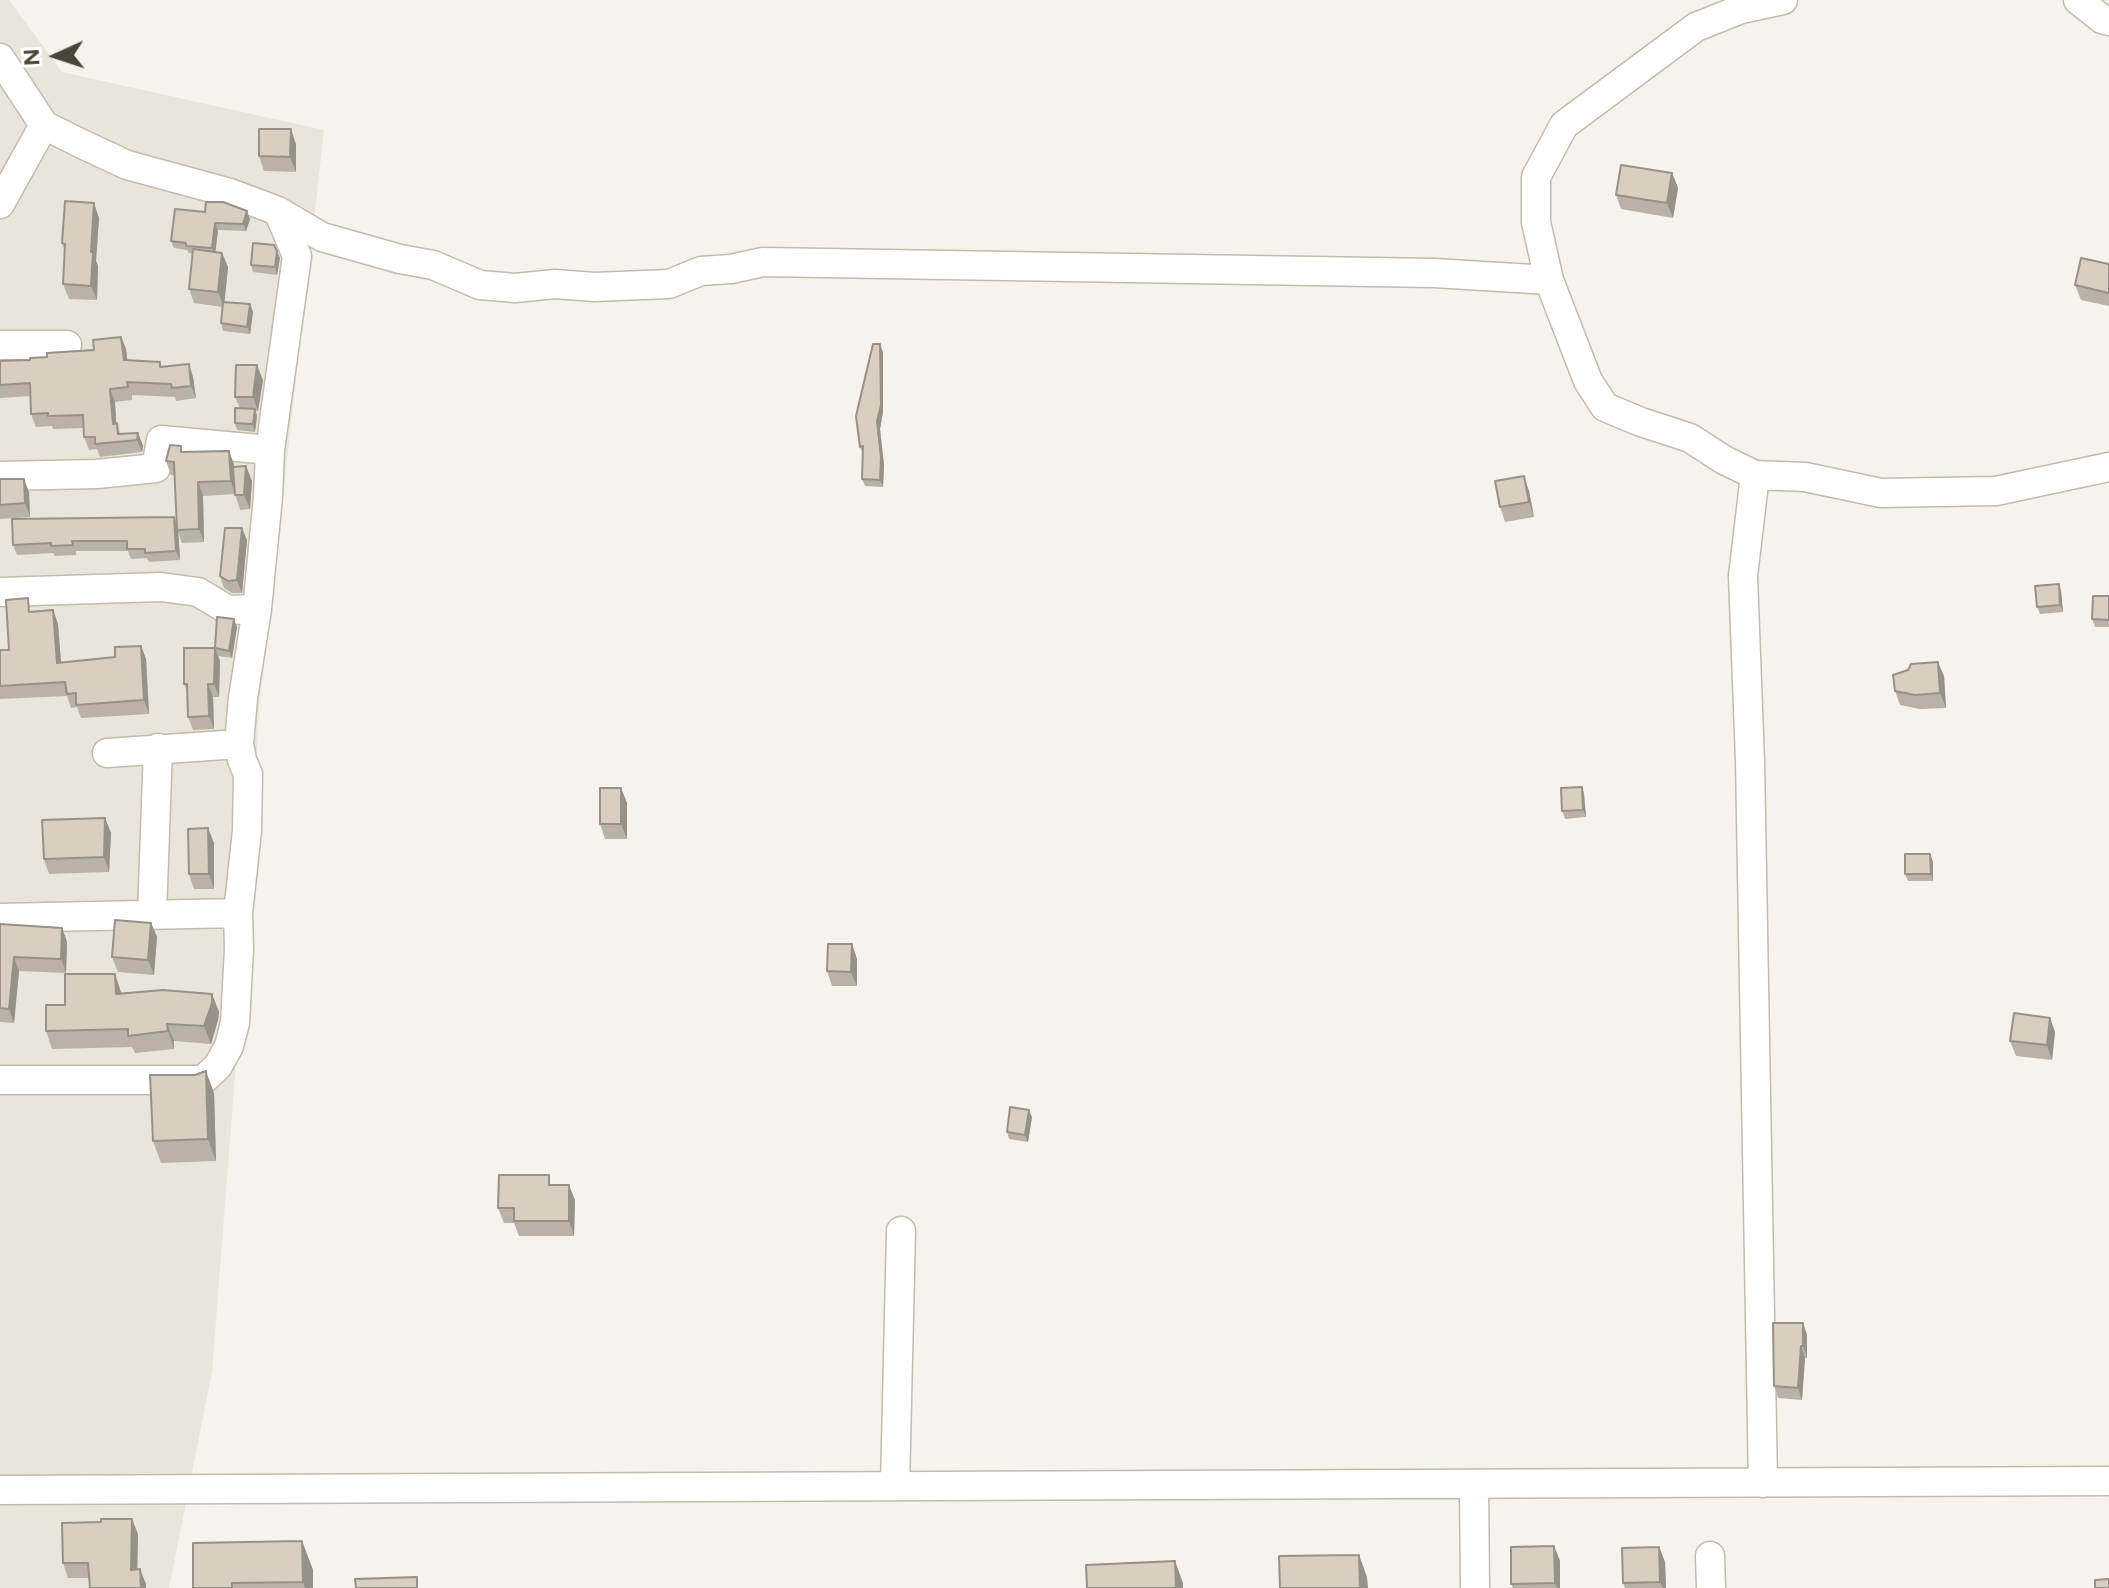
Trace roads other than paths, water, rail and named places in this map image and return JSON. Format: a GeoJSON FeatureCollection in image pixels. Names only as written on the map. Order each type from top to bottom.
{"type":"FeatureCollection","features":[{"type":"Feature","properties":{"kind":"street"},"geometry":{"type":"LineString","coordinates":[[1783,0],[1741,9],[1696,27],[1564,125],[1536,177],[1536,222],[1549,280],[1588,381],[1605,407],[1690,438],[1755,475],[1805,477],[1881,493],[1996,491],[2109,467]]}},
{"type":"Feature","properties":{"kind":"street"},"geometry":{"type":"LineString","coordinates":[[2078,0],[2109,21]]}},
{"type":"Feature","properties":{"kind":"street"},"geometry":{"type":"LineString","coordinates":[[0,58],[44,125],[127,165],[230,193],[278,211],[322,237],[433,265],[480,285],[515,288],[555,284],[594,287],[669,284],[701,271],[763,262],[1419,273],[1549,280]]}},
{"type":"Feature","properties":{"kind":"street"},"geometry":{"type":"LineString","coordinates":[[0,204],[44,125]]}},
{"type":"Feature","properties":{"kind":"street"},"geometry":{"type":"LineString","coordinates":[[0,1080],[203,1080],[218,1066],[229,1046],[235,1023],[238,913],[247,831],[248,774],[239,744],[257,609],[270,450],[297,256],[278,211]]}},
{"type":"Feature","properties":{"kind":"street"},"geometry":{"type":"LineString","coordinates":[[297,256],[322,237]]}},
{"type":"Feature","properties":{"kind":"street"},"geometry":{"type":"LineString","coordinates":[[0,345],[67,345]]}},
{"type":"Feature","properties":{"kind":"street"},"geometry":{"type":"LineString","coordinates":[[0,476],[97,474],[156,468],[161,440],[270,450]]}},
{"type":"Feature","properties":{"kind":"street"},"geometry":{"type":"LineString","coordinates":[[1755,475],[1743,576],[1751,777],[1763,1483]]}},
{"type":"Feature","properties":{"kind":"street"},"geometry":{"type":"LineString","coordinates":[[0,592],[161,587],[198,592],[228,610],[257,609]]}},
{"type":"Feature","properties":{"kind":"street"},"geometry":{"type":"LineString","coordinates":[[107,753],[239,744]]}},
{"type":"Feature","properties":{"kind":"street"},"geometry":{"type":"LineString","coordinates":[[152,915],[158,748]]}},
{"type":"Feature","properties":{"kind":"street"},"geometry":{"type":"LineString","coordinates":[[0,918],[238,913]]}},
{"type":"Feature","properties":{"kind":"street"},"geometry":{"type":"LineString","coordinates":[[895,1486],[901,1231]]}},
{"type":"Feature","properties":{"kind":"street"},"geometry":{"type":"LineString","coordinates":[[0,1490],[2109,1481]]}},
{"type":"Feature","properties":{"kind":"street"},"geometry":{"type":"LineString","coordinates":[[1474,1484],[1475,1588]]}},
{"type":"Feature","properties":{"kind":"street"},"geometry":{"type":"LineString","coordinates":[[1710,1556],[1711,1588]]}}]}
